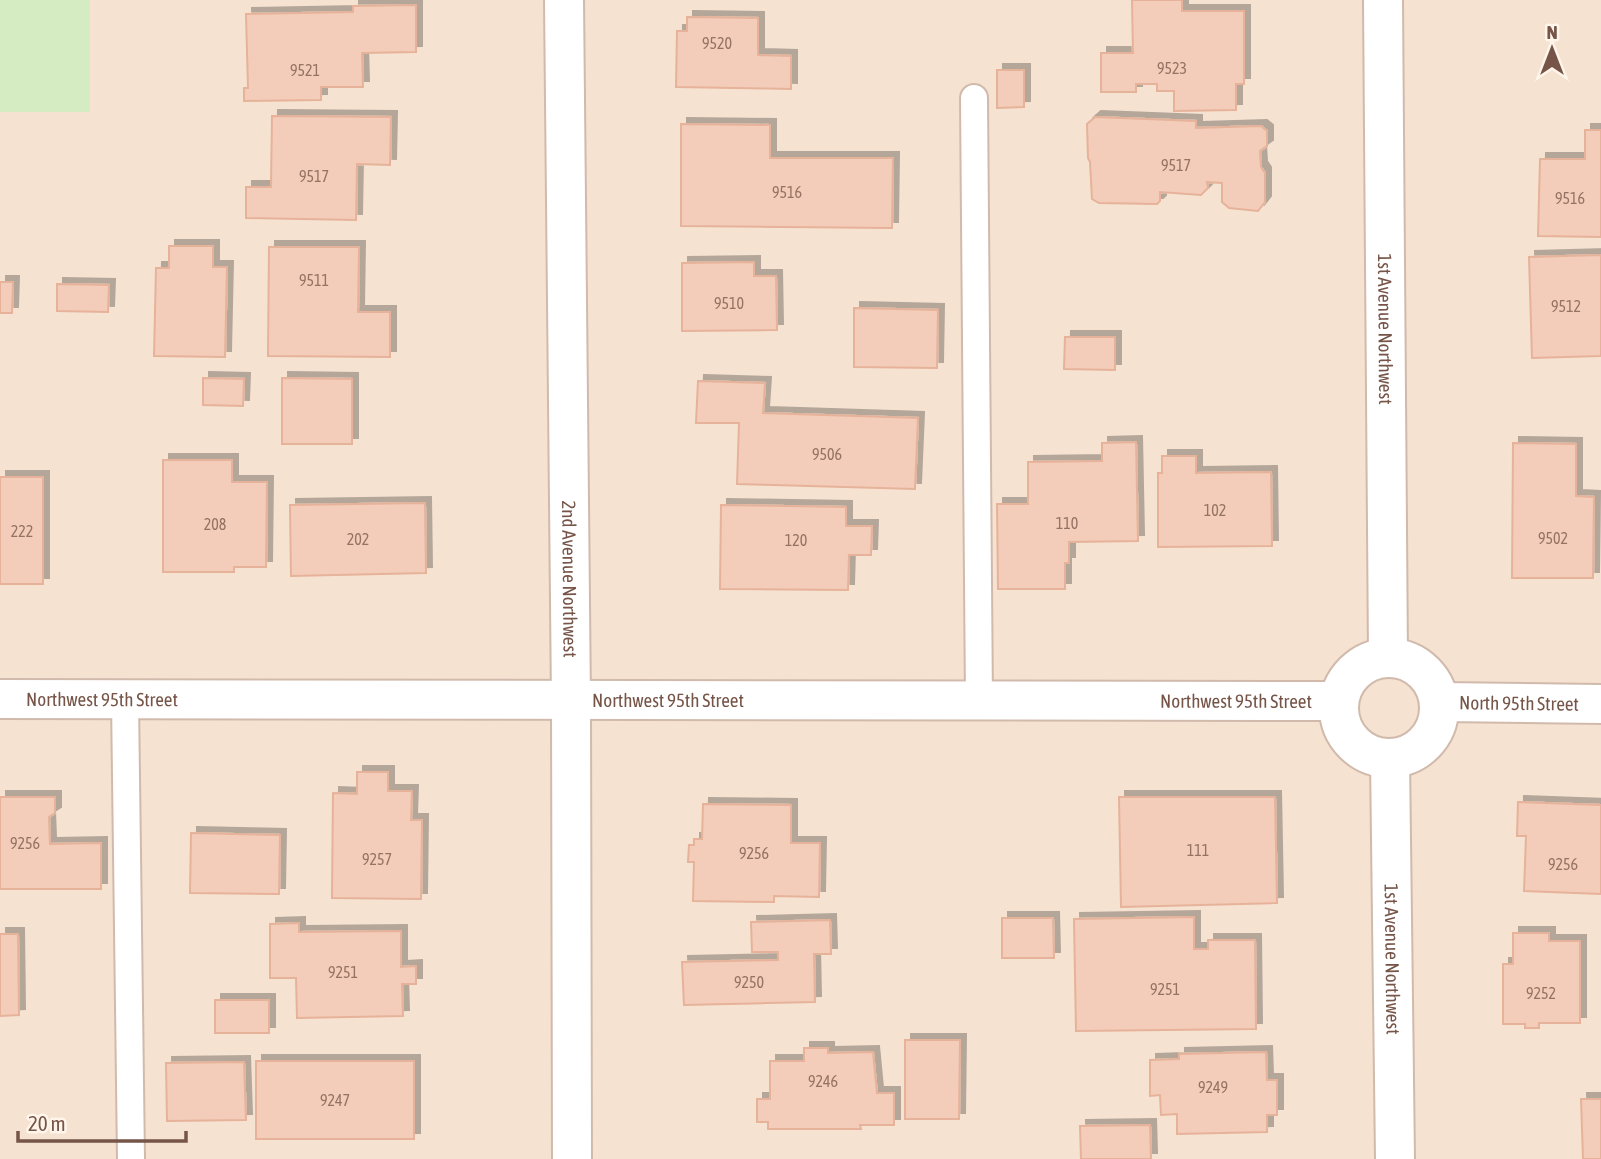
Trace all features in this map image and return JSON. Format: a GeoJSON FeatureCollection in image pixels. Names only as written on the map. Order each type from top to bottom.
{"type":"FeatureCollection","features":[{"type":"Feature","properties":{"kind":"street","name":"2nd Avenue Northwest"},"geometry":{"type":"LineString","coordinates":[[564,0],[571,702],[572,1159]]}},
{"type":"Feature","properties":{"kind":"street","name":"1st Avenue Northwest"},"geometry":{"type":"LineString","coordinates":[[1383,0],[1388,657]]}},
{"type":"Feature","properties":{"kind":"street"},"geometry":{"type":"LineString","coordinates":[[1388,657],[1399,657],[1426,673],[1435,687],[1439,702],[1433,733],[1423,746],[1408,755],[1390,759],[1373,756],[1357,747],[1346,734],[1339,718],[1338,701],[1344,684],[1354,670],[1368,661],[1388,657]]}},
{"type":"Feature","properties":{"kind":"street","name":"Northwest 95th Street"},"geometry":{"type":"LineString","coordinates":[[0,699],[571,702],[1338,701]]}},
{"type":"Feature","properties":{"kind":"street","name":"North 95th Street"},"geometry":{"type":"LineString","coordinates":[[1439,702],[1601,704]]}},
{"type":"Feature","properties":{"kind":"street","name":"1st Avenue Northwest"},"geometry":{"type":"LineString","coordinates":[[1390,759],[1395,1159]]}},
{"type":"Feature","properties":{"kind":"lane"},"geometry":{"type":"LineString","coordinates":[[974,98],[979,702]]}},
{"type":"Feature","properties":{"kind":"lane"},"geometry":{"type":"LineString","coordinates":[[125,700],[131,1159]]}},
{"type":"Feature","properties":{"kind":"shaded area"},"geometry":{"type":"Polygon","coordinates":[[[0,0],[1601,0],[1601,1159],[0,1159],[0,0]]]}},
{"type":"Feature","properties":{"kind":"green space"},"geometry":{"type":"Polygon","coordinates":[[[0,0],[90,0],[90,112],[0,112],[0,0]]]}},
{"type":"Feature","properties":{"kind":"building"},"geometry":{"type":"Polygon","coordinates":[[[1132,0],[1182,0],[1182,11],[1244,11],[1244,84],[1236,84],[1236,110],[1174,111],[1174,91],[1157,91],[1157,84],[1136,84],[1136,92],[1101,92],[1101,53],[1133,53],[1132,0]]]}},
{"type":"Feature","properties":{"kind":"building"},"geometry":{"type":"Polygon","coordinates":[[[416,5],[416,52],[362,53],[363,87],[321,87],[321,100],[244,101],[244,88],[248,88],[246,14],[353,12],[353,6],[416,5]]]}},
{"type":"Feature","properties":{"kind":"building"},"geometry":{"type":"Polygon","coordinates":[[[687,17],[758,18],[758,55],[791,56],[791,89],[676,87],[677,31],[687,31],[687,17]]]}},
{"type":"Feature","properties":{"kind":"building"},"geometry":{"type":"Polygon","coordinates":[[[997,70],[1024,70],[1024,107],[997,108],[997,70]]]}},
{"type":"Feature","properties":{"kind":"building"},"geometry":{"type":"Polygon","coordinates":[[[272,116],[391,117],[390,165],[357,164],[356,220],[246,218],[246,187],[271,187],[272,116]]]}},
{"type":"Feature","properties":{"kind":"building"},"geometry":{"type":"Polygon","coordinates":[[[1095,117],[1196,121],[1196,128],[1261,126],[1267,131],[1267,146],[1260,151],[1261,167],[1265,173],[1265,202],[1258,211],[1229,208],[1222,202],[1222,183],[1207,182],[1208,188],[1201,195],[1160,192],[1160,201],[1157,204],[1099,203],[1092,199],[1088,158],[1087,124],[1095,117]]]}},
{"type":"Feature","properties":{"kind":"building"},"geometry":{"type":"Polygon","coordinates":[[[681,124],[770,125],[770,158],[893,158],[892,228],[681,226],[681,124]]]}},
{"type":"Feature","properties":{"kind":"building"},"geometry":{"type":"Polygon","coordinates":[[[1585,130],[1601,130],[1601,237],[1538,236],[1540,159],[1585,159],[1585,130]]]}},
{"type":"Feature","properties":{"kind":"building"},"geometry":{"type":"Polygon","coordinates":[[[169,246],[213,246],[213,267],[227,267],[225,357],[154,356],[156,268],[169,268],[169,246]]]}},
{"type":"Feature","properties":{"kind":"building"},"geometry":{"type":"Polygon","coordinates":[[[269,247],[359,247],[358,312],[390,312],[390,357],[268,356],[269,247]]]}},
{"type":"Feature","properties":{"kind":"building"},"geometry":{"type":"Polygon","coordinates":[[[1601,255],[1601,356],[1532,358],[1529,257],[1601,255]]]}},
{"type":"Feature","properties":{"kind":"building"},"geometry":{"type":"Polygon","coordinates":[[[754,262],[754,276],[776,276],[777,330],[682,331],[682,263],[754,262]]]}},
{"type":"Feature","properties":{"kind":"building"},"geometry":{"type":"Polygon","coordinates":[[[0,282],[13,282],[12,313],[0,313],[0,282]]]}},
{"type":"Feature","properties":{"kind":"building"},"geometry":{"type":"Polygon","coordinates":[[[57,284],[109,285],[108,312],[57,311],[57,284]]]}},
{"type":"Feature","properties":{"kind":"building"},"geometry":{"type":"Polygon","coordinates":[[[854,308],[938,310],[937,368],[854,367],[854,308]]]}},
{"type":"Feature","properties":{"kind":"building"},"geometry":{"type":"Polygon","coordinates":[[[1065,337],[1115,337],[1115,370],[1064,369],[1065,337]]]}},
{"type":"Feature","properties":{"kind":"building"},"geometry":{"type":"Polygon","coordinates":[[[203,378],[244,379],[243,406],[203,405],[203,378]]]}},
{"type":"Feature","properties":{"kind":"building"},"geometry":{"type":"Polygon","coordinates":[[[282,378],[352,379],[352,444],[282,444],[282,378]]]}},
{"type":"Feature","properties":{"kind":"building"},"geometry":{"type":"Polygon","coordinates":[[[698,381],[765,383],[763,413],[918,418],[915,489],[737,484],[739,423],[696,423],[698,381]]]}},
{"type":"Feature","properties":{"kind":"building"},"geometry":{"type":"Polygon","coordinates":[[[1136,442],[1138,541],[1069,542],[1069,563],[1065,563],[1065,589],[998,589],[997,504],[1028,504],[1028,462],[1102,461],[1102,443],[1136,442]]]}},
{"type":"Feature","properties":{"kind":"building"},"geometry":{"type":"Polygon","coordinates":[[[1513,443],[1576,444],[1576,496],[1594,497],[1593,578],[1512,578],[1513,443]]]}},
{"type":"Feature","properties":{"kind":"building"},"geometry":{"type":"Polygon","coordinates":[[[1162,456],[1196,456],[1196,473],[1271,472],[1272,546],[1158,547],[1158,473],[1162,473],[1162,456]]]}},
{"type":"Feature","properties":{"kind":"building"},"geometry":{"type":"Polygon","coordinates":[[[163,460],[232,460],[232,482],[267,482],[266,567],[234,567],[234,572],[163,572],[163,460]]]}},
{"type":"Feature","properties":{"kind":"building"},"geometry":{"type":"Polygon","coordinates":[[[0,477],[43,477],[43,584],[0,584],[0,477]]]}},
{"type":"Feature","properties":{"kind":"building"},"geometry":{"type":"Polygon","coordinates":[[[425,503],[426,573],[291,576],[290,505],[425,503]]]}},
{"type":"Feature","properties":{"kind":"building"},"geometry":{"type":"Polygon","coordinates":[[[721,505],[846,507],[846,526],[872,526],[871,555],[849,555],[848,590],[720,589],[721,505]]]}},
{"type":"Feature","properties":{"kind":"building"},"geometry":{"type":"Polygon","coordinates":[[[357,772],[388,772],[388,791],[412,791],[411,820],[422,820],[421,899],[332,898],[333,793],[357,794],[357,772]]]}},
{"type":"Feature","properties":{"kind":"building"},"geometry":{"type":"Polygon","coordinates":[[[0,797],[55,797],[55,813],[49,817],[50,844],[101,843],[101,889],[0,889],[0,797]]]}},
{"type":"Feature","properties":{"kind":"building"},"geometry":{"type":"Polygon","coordinates":[[[1119,797],[1275,797],[1277,903],[1121,907],[1119,797]]]}},
{"type":"Feature","properties":{"kind":"building"},"geometry":{"type":"Polygon","coordinates":[[[1518,802],[1601,805],[1601,894],[1524,891],[1526,836],[1517,836],[1518,802]]]}},
{"type":"Feature","properties":{"kind":"building"},"geometry":{"type":"Polygon","coordinates":[[[703,804],[791,805],[791,843],[820,843],[819,897],[774,896],[774,902],[693,901],[694,862],[688,862],[689,845],[694,845],[694,839],[702,839],[703,804]]]}},
{"type":"Feature","properties":{"kind":"building"},"geometry":{"type":"Polygon","coordinates":[[[191,833],[280,835],[279,894],[190,893],[191,833]]]}},
{"type":"Feature","properties":{"kind":"building"},"geometry":{"type":"Polygon","coordinates":[[[1194,917],[1194,949],[1208,949],[1208,940],[1255,940],[1256,1029],[1076,1031],[1074,919],[1194,917]]]}},
{"type":"Feature","properties":{"kind":"building"},"geometry":{"type":"Polygon","coordinates":[[[1002,918],[1053,918],[1054,958],[1002,958],[1002,918]]]}},
{"type":"Feature","properties":{"kind":"building"},"geometry":{"type":"Polygon","coordinates":[[[830,920],[831,954],[814,954],[815,1002],[684,1005],[682,962],[778,960],[778,952],[752,952],[751,922],[830,920]]]}},
{"type":"Feature","properties":{"kind":"building"},"geometry":{"type":"Polygon","coordinates":[[[299,923],[299,932],[401,931],[401,967],[416,966],[416,984],[402,984],[403,1016],[297,1018],[296,978],[270,978],[270,924],[299,923]]]}},
{"type":"Feature","properties":{"kind":"building"},"geometry":{"type":"Polygon","coordinates":[[[1513,933],[1549,933],[1549,941],[1580,941],[1580,1023],[1539,1023],[1539,1028],[1525,1028],[1525,1024],[1503,1024],[1503,964],[1513,964],[1513,933]]]}},
{"type":"Feature","properties":{"kind":"building"},"geometry":{"type":"Polygon","coordinates":[[[0,934],[18,934],[19,1015],[0,1016],[0,934]]]}},
{"type":"Feature","properties":{"kind":"building"},"geometry":{"type":"Polygon","coordinates":[[[215,1000],[269,1000],[269,1033],[215,1033],[215,1000]]]}},
{"type":"Feature","properties":{"kind":"building"},"geometry":{"type":"Polygon","coordinates":[[[905,1040],[960,1040],[959,1119],[905,1119],[905,1040]]]}},
{"type":"Feature","properties":{"kind":"building"},"geometry":{"type":"Polygon","coordinates":[[[804,1048],[828,1048],[828,1053],[873,1052],[877,1093],[894,1093],[894,1125],[860,1125],[861,1129],[768,1129],[768,1122],[757,1122],[757,1099],[770,1099],[770,1061],[804,1061],[804,1048]]]}},
{"type":"Feature","properties":{"kind":"building"},"geometry":{"type":"Polygon","coordinates":[[[1266,1052],[1267,1080],[1277,1080],[1277,1115],[1267,1115],[1267,1132],[1177,1134],[1177,1114],[1161,1115],[1160,1095],[1150,1096],[1150,1060],[1179,1059],[1179,1054],[1266,1052]]]}},
{"type":"Feature","properties":{"kind":"building"},"geometry":{"type":"Polygon","coordinates":[[[256,1061],[414,1061],[414,1139],[256,1139],[256,1061]]]}},
{"type":"Feature","properties":{"kind":"building"},"geometry":{"type":"Polygon","coordinates":[[[244,1062],[246,1120],[167,1121],[166,1063],[244,1062]]]}},
{"type":"Feature","properties":{"kind":"building"},"geometry":{"type":"Polygon","coordinates":[[[1581,1099],[1601,1099],[1601,1159],[1583,1159],[1581,1099]]]}},
{"type":"Feature","properties":{"kind":"building"},"geometry":{"type":"Polygon","coordinates":[[[1150,1125],[1151,1159],[1081,1159],[1080,1126],[1150,1125]]]}}]}
